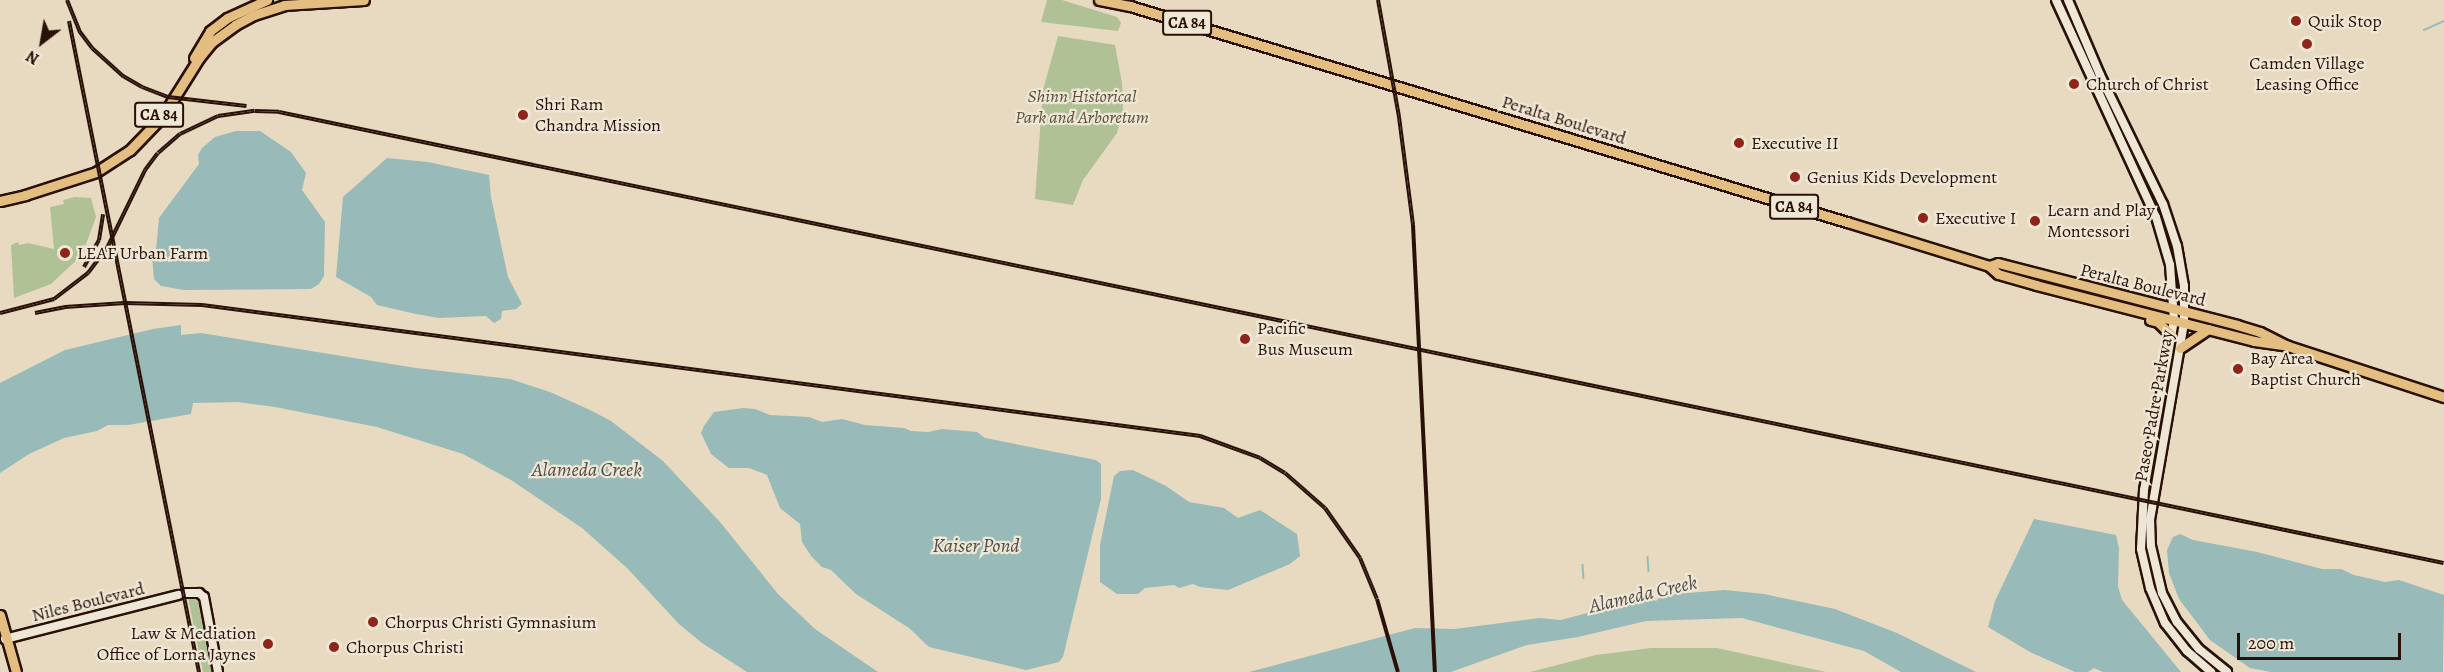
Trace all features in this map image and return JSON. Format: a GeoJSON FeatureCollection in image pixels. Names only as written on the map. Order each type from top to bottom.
{"type":"FeatureCollection","features":[{"type":"Feature","properties":{"kind":"main road","name":"CA 84"},"geometry":{"type":"LineString","coordinates":[[62,184],[104,163],[145,132],[165,107],[210,31],[227,18],[267,0]]}},
{"type":"Feature","properties":{"kind":"main road","name":"CA 84"},"geometry":{"type":"LineString","coordinates":[[0,201],[62,184],[96,171],[130,150],[169,108],[199,58],[219,36],[254,15],[284,5],[364,0]]}},
{"type":"Feature","properties":{"kind":"main road","name":"Peralta Boulevard"},"geometry":{"type":"LineString","coordinates":[[1099,0],[1130,6],[1989,266],[1998,274],[2124,309],[2288,346],[2444,397]]}},
{"type":"Feature","properties":{"kind":"main road","name":"Peralta Boulevard"},"geometry":{"type":"LineString","coordinates":[[1117,0],[1130,6]]}},
{"type":"Feature","properties":{"kind":"main road","name":"Paseo Padre Parkway"},"geometry":{"type":"LineString","coordinates":[[2056,0],[2156,217],[2170,265],[2174,320],[2144,490],[2141,549],[2150,588],[2165,623],[2187,651],[2211,672]]}},
{"type":"Feature","properties":{"kind":"main road","name":"Paseo Padre Parkway"},"geometry":{"type":"LineString","coordinates":[[2068,0],[2100,75],[2169,219],[2182,269],[2184,323],[2150,519],[2152,555],[2162,593],[2177,622],[2199,649],[2226,672]]}},
{"type":"Feature","properties":{"kind":"main road"},"geometry":{"type":"LineString","coordinates":[[199,58],[209,41],[227,23],[227,18],[254,15]]}},
{"type":"Feature","properties":{"kind":"main road","name":"Peralta Boulevard"},"geometry":{"type":"LineString","coordinates":[[1989,266],[1998,263],[2175,309],[2260,332],[2288,346]]}},
{"type":"Feature","properties":{"kind":"main road"},"geometry":{"type":"LineString","coordinates":[[2124,309],[2130,315],[2158,322],[2172,336]]}},
{"type":"Feature","properties":{"kind":"main road"},"geometry":{"type":"LineString","coordinates":[[2180,348],[2208,329]]}},
{"type":"Feature","properties":{"kind":"main road","name":"Niles Boulevard"},"geometry":{"type":"LineString","coordinates":[[3,640],[182,594],[199,593],[204,597],[218,672]]}},
{"type":"Feature","properties":{"kind":"main road"},"geometry":{"type":"LineString","coordinates":[[0,615],[3,640],[16,672]]}},
{"type":"Feature","properties":{"kind":"green space"},"geometry":{"type":"Polygon","coordinates":[[[1047,0],[1062,0],[1117,17],[1121,23],[1118,31],[1041,22],[1047,0]]]}},
{"type":"Feature","properties":{"kind":"green space","name":"Shinn Historical Park and Arboretum"},"geometry":{"type":"Polygon","coordinates":[[[1058,36],[1115,45],[1122,83],[1123,109],[1117,133],[1083,180],[1073,205],[1035,199],[1043,90],[1058,36]]]}},
{"type":"Feature","properties":{"kind":"green space"},"geometry":{"type":"Polygon","coordinates":[[[75,197],[91,198],[96,217],[82,255],[51,284],[14,298],[11,245],[18,242],[19,245],[28,243],[54,249],[50,207],[64,204],[63,200],[75,197]]]}},
{"type":"Feature","properties":{"kind":"green space"},"geometry":{"type":"Polygon","coordinates":[[[188,598],[193,598],[199,603],[213,672],[203,672],[188,598]]]}},
{"type":"Feature","properties":{"kind":"green space"},"geometry":{"type":"Polygon","coordinates":[[[1651,648],[1717,648],[1826,672],[1530,672],[1596,655],[1651,648]]]}},
{"type":"Feature","properties":{"kind":"water"},"geometry":{"type":"Polygon","coordinates":[[[236,131],[260,131],[291,152],[306,173],[302,190],[325,222],[324,276],[319,284],[311,289],[184,290],[161,286],[154,279],[152,256],[156,250],[159,218],[199,164],[198,155],[202,148],[215,137],[236,131]]]}},
{"type":"Feature","properties":{"kind":"water"},"geometry":{"type":"Polygon","coordinates":[[[387,158],[428,162],[489,175],[491,197],[508,277],[522,304],[516,309],[502,311],[501,319],[494,323],[486,316],[439,318],[377,305],[371,297],[336,277],[343,197],[387,158]]]}},
{"type":"Feature","properties":{"kind":"water","name":"Alameda Creek"},"geometry":{"type":"Polygon","coordinates":[[[181,325],[181,335],[201,333],[416,368],[510,379],[550,392],[590,410],[611,421],[663,461],[720,522],[778,594],[815,629],[878,672],[747,672],[702,643],[679,624],[627,568],[582,528],[511,480],[463,454],[377,427],[238,402],[193,403],[191,414],[128,425],[108,425],[97,431],[64,438],[29,454],[0,473],[0,383],[65,350],[153,329],[181,325]]]}},
{"type":"Feature","properties":{"kind":"water","name":"Kaiser Pond"},"geometry":{"type":"Polygon","coordinates":[[[743,408],[755,409],[770,415],[809,417],[822,422],[842,419],[865,425],[904,428],[911,431],[928,432],[942,429],[977,432],[985,438],[1096,460],[1101,464],[1101,499],[1063,657],[1059,662],[1026,670],[929,647],[909,628],[856,594],[831,570],[822,567],[812,557],[802,542],[800,524],[780,508],[767,475],[749,468],[729,468],[711,454],[701,433],[704,426],[714,412],[743,408]]]}},
{"type":"Feature","properties":{"kind":"water"},"geometry":{"type":"Polygon","coordinates":[[[1133,470],[1166,486],[1189,502],[1224,508],[1238,518],[1260,510],[1297,534],[1300,556],[1290,564],[1228,590],[1193,584],[1179,588],[1174,585],[1145,588],[1138,594],[1117,594],[1100,582],[1100,545],[1114,476],[1120,471],[1133,470]]]}},
{"type":"Feature","properties":{"kind":"water"},"geometry":{"type":"Polygon","coordinates":[[[2034,519],[2116,535],[2119,548],[2118,586],[2122,600],[2181,672],[2103,672],[2094,668],[2088,672],[2075,672],[2030,652],[1988,627],[1995,601],[2034,519]]]}},
{"type":"Feature","properties":{"kind":"water"},"geometry":{"type":"Polygon","coordinates":[[[2180,534],[2193,540],[2257,552],[2322,569],[2341,569],[2354,575],[2385,582],[2399,580],[2444,595],[2443,672],[2271,672],[2250,668],[2210,640],[2179,599],[2169,573],[2167,550],[2173,537],[2180,534]]]}},
{"type":"Feature","properties":{"kind":"water","name":"Alameda Creek"},"geometry":{"type":"Polygon","coordinates":[[[1725,590],[1764,594],[1835,609],[1897,633],[1976,672],[1901,672],[1864,651],[1742,618],[1646,621],[1578,637],[1527,645],[1451,672],[1249,672],[1415,628],[1455,629],[1539,618],[1561,620],[1647,597],[1656,601],[1662,595],[1725,590]]]}},
{"type":"Feature","properties":{"kind":"waterway"},"geometry":{"type":"LineString","coordinates":[[2424,30],[2444,21]]}},
{"type":"Feature","properties":{"kind":"waterway"},"geometry":{"type":"LineString","coordinates":[[1648,557],[1649,571]]}},
{"type":"Feature","properties":{"kind":"waterway"},"geometry":{"type":"LineString","coordinates":[[1583,565],[1584,578]]}},
{"type":"Feature","properties":{"kind":"railway"},"geometry":{"type":"LineString","coordinates":[[67,0],[80,32],[92,48],[123,76],[142,87],[168,97],[246,106]]}},
{"type":"Feature","properties":{"kind":"railway"},"geometry":{"type":"LineString","coordinates":[[1378,0],[1399,117],[1413,225],[1435,672]]}},
{"type":"Feature","properties":{"kind":"railway"},"geometry":{"type":"LineString","coordinates":[[69,21],[199,672]]}},
{"type":"Feature","properties":{"kind":"railway"},"geometry":{"type":"LineString","coordinates":[[0,313],[54,299],[88,273],[107,248],[145,170],[158,153],[180,134],[218,116],[255,111],[279,112],[2444,563]]}},
{"type":"Feature","properties":{"kind":"railway"},"geometry":{"type":"LineString","coordinates":[[84,267],[99,240],[103,214]]}},
{"type":"Feature","properties":{"kind":"railway"},"geometry":{"type":"LineString","coordinates":[[35,313],[65,307],[125,303],[202,305],[1200,436],[1260,458],[1285,473],[1325,508],[1360,558],[1377,599],[1398,672]]}},
{"type":"Feature","properties":{"kind":"place","name":"Quik Stop"},"geometry":{"type":"Point","coordinates":[2296,21]}},
{"type":"Feature","properties":{"kind":"place","name":"Camden Village Leasing Office"},"geometry":{"type":"Point","coordinates":[2307,44]}},
{"type":"Feature","properties":{"kind":"place","name":"Church of Christ"},"geometry":{"type":"Point","coordinates":[2074,84]}},
{"type":"Feature","properties":{"kind":"place","name":"Shri Ram Chandra Mission"},"geometry":{"type":"Point","coordinates":[523,115]}},
{"type":"Feature","properties":{"kind":"place","name":"Executive II"},"geometry":{"type":"Point","coordinates":[1739,143]}},
{"type":"Feature","properties":{"kind":"place","name":"Genius Kids Development"},"geometry":{"type":"Point","coordinates":[1795,177]}},
{"type":"Feature","properties":{"kind":"place","name":"Executive I"},"geometry":{"type":"Point","coordinates":[1923,218]}},
{"type":"Feature","properties":{"kind":"place","name":"Learn and Play Montessori"},"geometry":{"type":"Point","coordinates":[2035,221]}},
{"type":"Feature","properties":{"kind":"place","name":"LEAF Urban Farm"},"geometry":{"type":"Point","coordinates":[65,253]}},
{"type":"Feature","properties":{"kind":"place","name":"Pacific Bus Museum"},"geometry":{"type":"Point","coordinates":[1245,339]}},
{"type":"Feature","properties":{"kind":"place","name":"Bay Area Baptist Church"},"geometry":{"type":"Point","coordinates":[2238,369]}},
{"type":"Feature","properties":{"kind":"place","name":"Chorpus Christi Gymnasium"},"geometry":{"type":"Point","coordinates":[373,622]}},
{"type":"Feature","properties":{"kind":"place","name":"Law & Mediation Office of Lorna Jaynes"},"geometry":{"type":"Point","coordinates":[268,644]}},
{"type":"Feature","properties":{"kind":"place","name":"Chorpus Christi"},"geometry":{"type":"Point","coordinates":[334,647]}}]}
